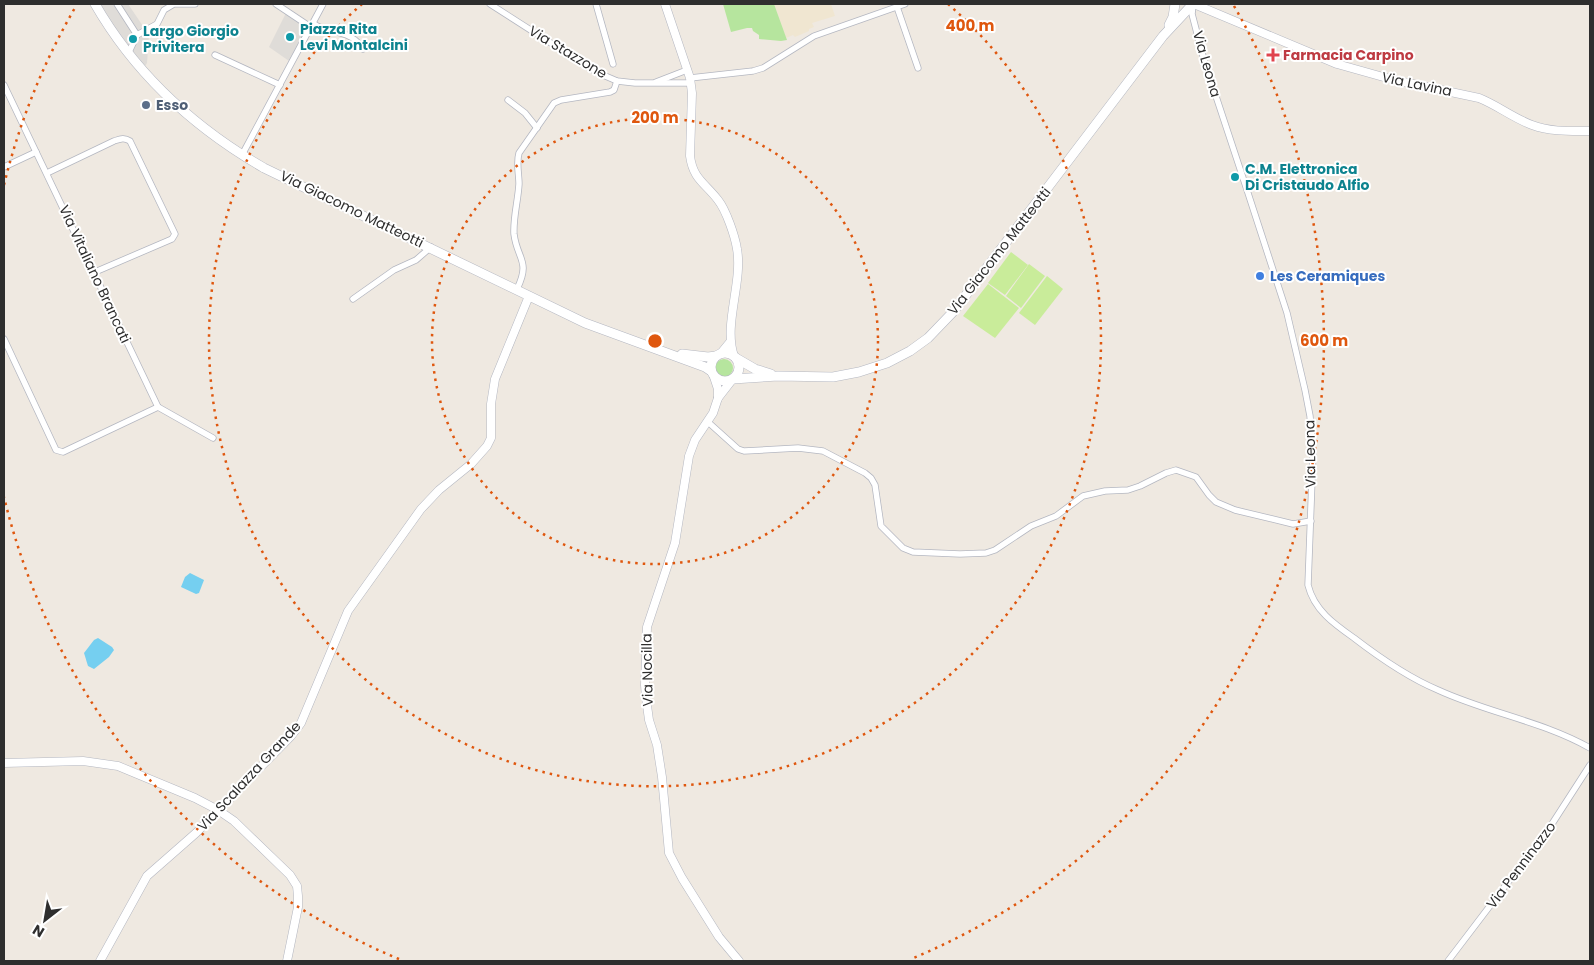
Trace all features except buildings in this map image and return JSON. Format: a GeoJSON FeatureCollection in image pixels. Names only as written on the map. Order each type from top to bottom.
{"type":"FeatureCollection","features":[{"type":"Feature","properties":{"kind":"main road","name":"Via Giacomo Matteotti"},"geometry":{"type":"LineString","coordinates":[[95,4],[119,42],[159,90],[214,137],[242,155],[264,168],[585,323],[657,350]]}},
{"type":"Feature","properties":{"kind":"main road"},"geometry":{"type":"LineString","coordinates":[[1163,36],[1173,17],[1176,4],[1184,7],[1192,5]]}},
{"type":"Feature","properties":{"kind":"main road"},"geometry":{"type":"LineString","coordinates":[[1163,36],[1192,5]]}},
{"type":"Feature","properties":{"kind":"main road","name":"Via Giacomo Matteotti"},"geometry":{"type":"LineString","coordinates":[[778,376],[834,377],[859,372],[887,363],[910,351],[928,338],[953,312],[1163,36]]}},
{"type":"Feature","properties":{"kind":"main road"},"geometry":{"type":"LineString","coordinates":[[657,350],[694,357],[726,353],[755,369],[778,376]]}},
{"type":"Feature","properties":{"kind":"main road"},"geometry":{"type":"LineString","coordinates":[[657,350],[713,374],[721,381],[778,376]]}},
{"type":"Feature","properties":{"kind":"main road"},"geometry":{"type":"LineString","coordinates":[[713,374],[711,366],[719,354]]}},
{"type":"Feature","properties":{"kind":"main road"},"geometry":{"type":"LineString","coordinates":[[733,379],[739,371],[738,362],[735,357]]}},
{"type":"Feature","properties":{"kind":"street"},"geometry":{"type":"LineString","coordinates":[[117,4],[137,35]]}},
{"type":"Feature","properties":{"kind":"street"},"geometry":{"type":"LineString","coordinates":[[128,54],[137,35],[157,24],[164,10],[174,4],[195,4]]}},
{"type":"Feature","properties":{"kind":"street"},"geometry":{"type":"LineString","coordinates":[[276,4],[313,26],[345,34],[354,39],[362,49]]}},
{"type":"Feature","properties":{"kind":"street"},"geometry":{"type":"LineString","coordinates":[[242,155],[324,4]]}},
{"type":"Feature","properties":{"kind":"street","name":"Via Stazzone"},"geometry":{"type":"LineString","coordinates":[[490,4],[596,72],[617,81],[652,83],[689,77]]}},
{"type":"Feature","properties":{"kind":"street"},"geometry":{"type":"LineString","coordinates":[[596,4],[613,64]]}},
{"type":"Feature","properties":{"kind":"street"},"geometry":{"type":"LineString","coordinates":[[665,4],[689,77],[692,93],[691,165],[697,177],[722,205],[737,247],[738,256],[730,342],[735,357]]}},
{"type":"Feature","properties":{"kind":"street"},"geometry":{"type":"LineString","coordinates":[[652,83],[689,77],[753,71],[763,68],[814,36],[905,4]]}},
{"type":"Feature","properties":{"kind":"street"},"geometry":{"type":"LineString","coordinates":[[1209,4],[1218,12]]}},
{"type":"Feature","properties":{"kind":"street"},"geometry":{"type":"LineString","coordinates":[[1192,5],[1218,12]]}},
{"type":"Feature","properties":{"kind":"street","name":"Via Leona"},"geometry":{"type":"LineString","coordinates":[[1192,5],[1192,14],[1204,60],[1286,312],[1305,390],[1310,416],[1313,453],[1308,585],[1313,600],[1324,615],[1378,656],[1424,684],[1461,700],[1550,728],[1590,748]]}},
{"type":"Feature","properties":{"kind":"street"},"geometry":{"type":"LineString","coordinates":[[897,7],[918,68]]}},
{"type":"Feature","properties":{"kind":"street","name":"Via Lavina"},"geometry":{"type":"LineString","coordinates":[[1218,12],[1337,64],[1394,80],[1479,98],[1542,128],[1590,131]]}},
{"type":"Feature","properties":{"kind":"street"},"geometry":{"type":"LineString","coordinates":[[215,56],[280,85]]}},
{"type":"Feature","properties":{"kind":"street"},"geometry":{"type":"LineString","coordinates":[[517,290],[523,270],[523,261],[514,233],[519,183],[517,158],[554,103],[610,92],[614,90],[617,81]]}},
{"type":"Feature","properties":{"kind":"street","name":"Via Vitaliano Brancati"},"geometry":{"type":"LineString","coordinates":[[4,85],[158,407]]}},
{"type":"Feature","properties":{"kind":"street"},"geometry":{"type":"LineString","coordinates":[[508,100],[525,113],[537,128]]}},
{"type":"Feature","properties":{"kind":"street"},"geometry":{"type":"LineString","coordinates":[[47,173],[114,141],[124,138],[130,141],[175,234],[172,239],[95,272]]}},
{"type":"Feature","properties":{"kind":"street"},"geometry":{"type":"LineString","coordinates":[[4,167],[36,152]]}},
{"type":"Feature","properties":{"kind":"street"},"geometry":{"type":"LineString","coordinates":[[353,299],[394,270],[416,260],[431,247]]}},
{"type":"Feature","properties":{"kind":"street","name":"Via Scalazza Grande"},"geometry":{"type":"LineString","coordinates":[[100,961],[147,876],[218,810],[291,736],[301,722],[348,611],[421,509],[439,490],[488,446],[491,438],[491,404],[494,379],[529,296]]}},
{"type":"Feature","properties":{"kind":"street"},"geometry":{"type":"LineString","coordinates":[[4,339],[56,450],[60,452],[158,407],[213,438]]}},
{"type":"Feature","properties":{"kind":"street"},"geometry":{"type":"LineString","coordinates":[[719,354],[730,342]]}},
{"type":"Feature","properties":{"kind":"street"},"geometry":{"type":"LineString","coordinates":[[713,374],[718,388],[718,398]]}},
{"type":"Feature","properties":{"kind":"street","name":"Via Nocilla"},"geometry":{"type":"LineString","coordinates":[[733,379],[718,398],[713,413],[695,440],[689,456],[675,543],[646,627],[646,698],[649,720],[657,744],[662,777],[669,853],[682,878],[719,937],[739,961]]}},
{"type":"Feature","properties":{"kind":"street"},"geometry":{"type":"LineString","coordinates":[[708,422],[738,449],[744,451],[798,448],[823,451],[865,473],[875,485],[881,526],[903,548],[913,552],[986,553],[995,550],[1031,526],[1056,516],[1083,496],[1106,491],[1128,490],[1176,470],[1196,476],[1208,495],[1216,502],[1236,510],[1293,524],[1311,521]]}},
{"type":"Feature","properties":{"kind":"street"},"geometry":{"type":"LineString","coordinates":[[4,763],[83,760],[107,764],[145,776],[195,798],[234,821],[290,875],[297,886],[298,907],[287,961]]}},
{"type":"Feature","properties":{"kind":"street","name":"Via Penninazzo"},"geometry":{"type":"LineString","coordinates":[[1448,961],[1550,827],[1588,774],[1590,765]]}},
{"type":"Feature","properties":{"kind":"shaded area","name":"Largo Giorgio Privitera"},"geometry":{"type":"Polygon","coordinates":[[[95,4],[128,4],[149,35],[147,63],[142,71],[95,4]]]}},
{"type":"Feature","properties":{"kind":"shaded area"},"geometry":{"type":"Polygon","coordinates":[[[774,4],[831,4],[835,16],[812,23],[814,27],[809,29],[809,31],[795,37],[793,35],[786,38],[774,4]]]}},
{"type":"Feature","properties":{"kind":"shaded area","name":"Piazza Rita Levi Montalcini"},"geometry":{"type":"Polygon","coordinates":[[[287,11],[312,28],[292,63],[269,47],[287,11]]]}},
{"type":"Feature","properties":{"kind":"green space"},"geometry":{"type":"Polygon","coordinates":[[[723,4],[774,4],[787,40],[759,39],[759,35],[752,28],[731,32],[723,4]]]}},
{"type":"Feature","properties":{"kind":"green space"},"geometry":{"type":"Polygon","coordinates":[[[1011,252],[1028,265],[1005,295],[988,283],[1011,252]]]}},
{"type":"Feature","properties":{"kind":"green space"},"geometry":{"type":"Polygon","coordinates":[[[1029,264],[1045,276],[1021,308],[1006,296],[1029,264]]]}},
{"type":"Feature","properties":{"kind":"green space"},"geometry":{"type":"Polygon","coordinates":[[[1047,276],[1063,289],[1035,325],[1019,313],[1047,276]]]}},
{"type":"Feature","properties":{"kind":"green space"},"geometry":{"type":"Polygon","coordinates":[[[988,284],[1019,308],[995,338],[963,316],[988,284]]]}},
{"type":"Feature","properties":{"kind":"green space"},"geometry":{"type":"Polygon","coordinates":[[[720,359],[728,359],[733,364],[731,375],[720,377],[715,372],[715,364],[720,359]]]}},
{"type":"Feature","properties":{"kind":"water"},"geometry":{"type":"Polygon","coordinates":[[[190,573],[204,580],[199,593],[196,594],[181,587],[185,577],[190,573]]]}},
{"type":"Feature","properties":{"kind":"water"},"geometry":{"type":"Polygon","coordinates":[[[98,638],[114,650],[109,657],[94,669],[88,666],[84,653],[94,640],[98,638]]]}},
{"type":"Feature","properties":{"kind":"place","name":"Piazza Rita Levi Montalcini"},"geometry":{"type":"Point","coordinates":[290,37]}},
{"type":"Feature","properties":{"kind":"place","name":"Largo Giorgio Privitera"},"geometry":{"type":"Point","coordinates":[133,39]}},
{"type":"Feature","properties":{"kind":"place","name":"Farmacia Carpino"},"geometry":{"type":"Point","coordinates":[1273,55]}},
{"type":"Feature","properties":{"kind":"place","name":"Esso"},"geometry":{"type":"Point","coordinates":[146,105]}},
{"type":"Feature","properties":{"kind":"place","name":"C.M. Elettronica Di Cristaudo Alfio"},"geometry":{"type":"Point","coordinates":[1235,177]}},
{"type":"Feature","properties":{"kind":"place","name":"Les Ceramiques"},"geometry":{"type":"Point","coordinates":[1260,276]}}]}
